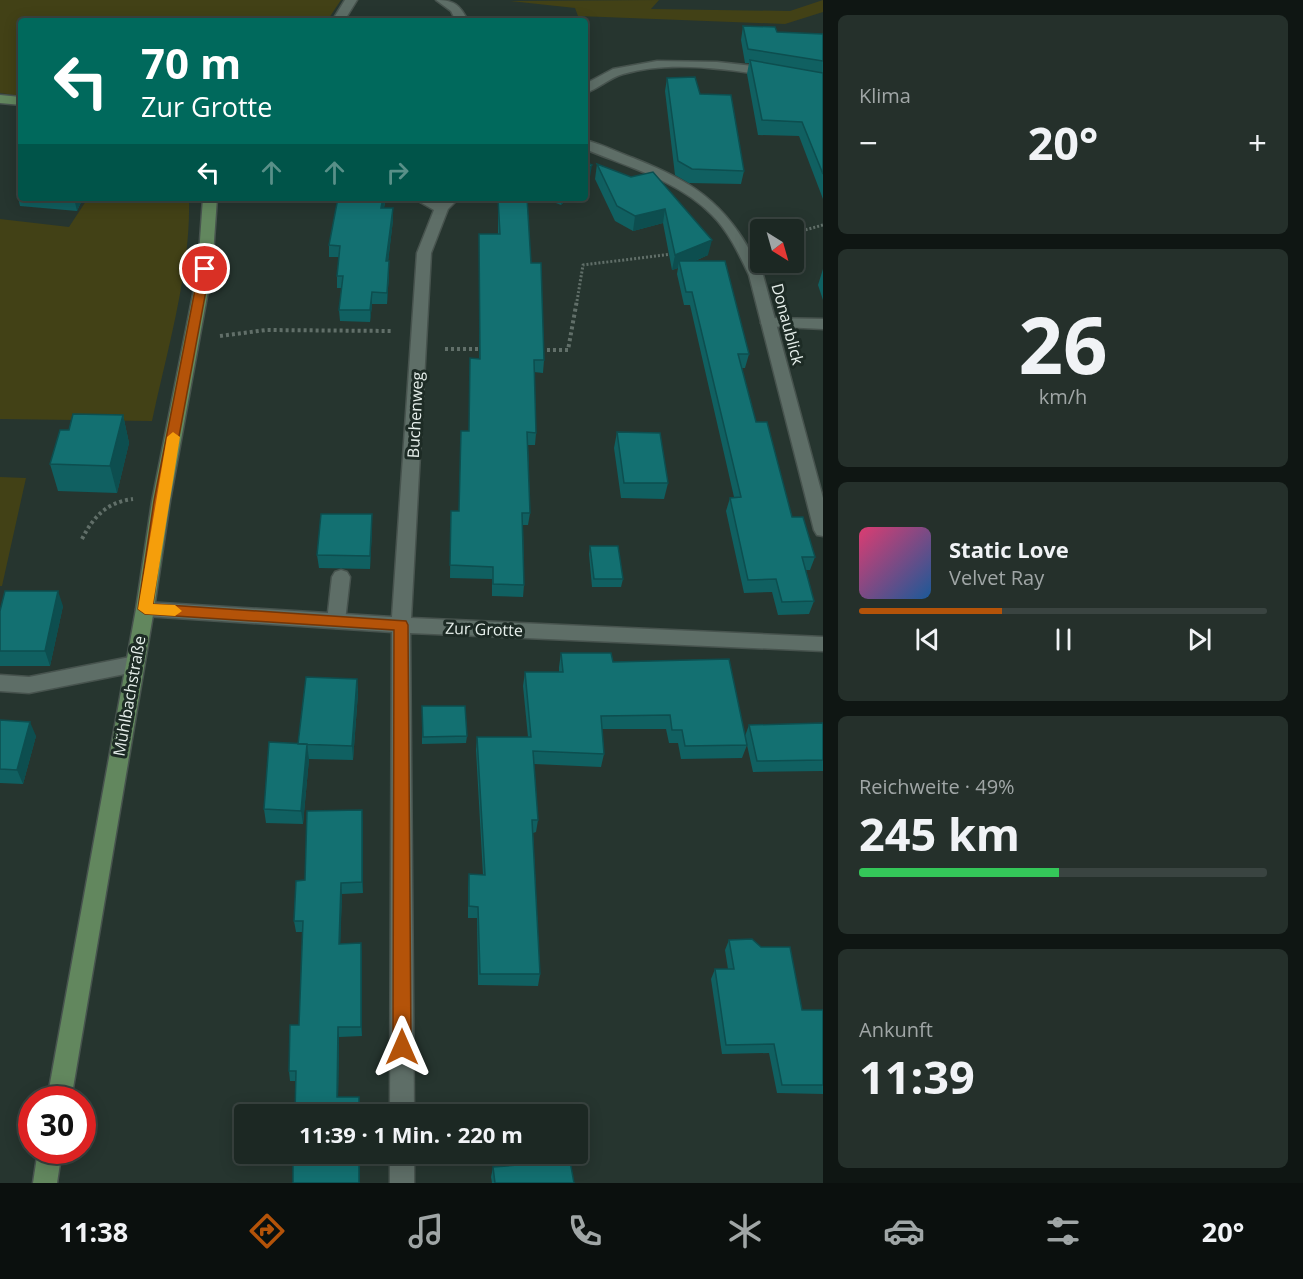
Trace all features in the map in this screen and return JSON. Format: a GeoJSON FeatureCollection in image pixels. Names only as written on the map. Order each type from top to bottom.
{"type":"FeatureCollection","features":[{"type":"Feature","properties":{"kind":"main road"},"geometry":{"type":"LineString","coordinates":[[0,99],[18,101]]}},
{"type":"Feature","properties":{"kind":"main road","name":"Mühlbachstraße"},"geometry":{"type":"LineString","coordinates":[[61,1086],[145,609],[161,501],[205,269],[210,201]]}},
{"type":"Feature","properties":{"kind":"main road"},"geometry":{"type":"LineString","coordinates":[[45,1183],[48,1164]]}},
{"type":"Feature","properties":{"kind":"street"},"geometry":{"type":"LineString","coordinates":[[340,18],[351,0]]}},
{"type":"Feature","properties":{"kind":"street"},"geometry":{"type":"LineString","coordinates":[[442,0],[456,9],[460,18]]}},
{"type":"Feature","properties":{"kind":"street"},"geometry":{"type":"LineString","coordinates":[[588,87],[621,70],[650,65],[680,64],[780,73]]}},
{"type":"Feature","properties":{"kind":"street","name":"Donaublick"},"geometry":{"type":"LineString","coordinates":[[588,145],[693,192],[717,211],[738,239],[756,274],[823,530]]}},
{"type":"Feature","properties":{"kind":"street","name":"Buchenweg"},"geometry":{"type":"LineString","coordinates":[[402,1104],[401,625],[423,253],[447,203]]}},
{"type":"Feature","properties":{"kind":"street"},"geometry":{"type":"LineString","coordinates":[[769,323],[823,324]]}},
{"type":"Feature","properties":{"kind":"street"},"geometry":{"type":"LineString","coordinates":[[336,621],[341,577]]}},
{"type":"Feature","properties":{"kind":"street","name":"Zur Grotte"},"geometry":{"type":"LineString","coordinates":[[145,609],[401,625],[823,644]]}},
{"type":"Feature","properties":{"kind":"street"},"geometry":{"type":"LineString","coordinates":[[0,683],[29,685],[135,664]]}},
{"type":"Feature","properties":{"kind":"street"},"geometry":{"type":"LineString","coordinates":[[402,1164],[402,1183]]}},
{"type":"Feature","properties":{"kind":"path"},"geometry":{"type":"LineString","coordinates":[[804,230],[823,225]]}},
{"type":"Feature","properties":{"kind":"path"},"geometry":{"type":"LineString","coordinates":[[534,350],[568,350],[583,265],[673,254]]}},
{"type":"Feature","properties":{"kind":"path"},"geometry":{"type":"LineString","coordinates":[[192,340],[266,330],[420,331]]}},
{"type":"Feature","properties":{"kind":"path"},"geometry":{"type":"LineString","coordinates":[[419,348],[488,349]]}},
{"type":"Feature","properties":{"kind":"path"},"geometry":{"type":"LineString","coordinates":[[82,539],[96,515],[110,504],[130,499],[161,501]]}},
{"type":"Feature","properties":{"kind":"shaded area"},"geometry":{"type":"Polygon","coordinates":[[[0,0],[341,0],[329,18],[18,18],[18,96],[0,93],[0,0]]]}},
{"type":"Feature","properties":{"kind":"shaded area"},"geometry":{"type":"Polygon","coordinates":[[[659,0],[651,9],[790,11],[823,0],[823,12],[785,24],[578,16],[575,8],[510,1],[659,0]]]}},
{"type":"Feature","properties":{"kind":"shaded area"},"geometry":{"type":"Polygon","coordinates":[[[86,201],[189,201],[189,226],[182,282],[152,421],[0,419],[0,219],[69,227],[86,201]]]}},
{"type":"Feature","properties":{"kind":"shaded area"},"geometry":{"type":"Polygon","coordinates":[[[0,477],[26,478],[2,586],[0,586],[0,477]]]}},
{"type":"Feature","properties":{"kind":"building"},"geometry":{"type":"Polygon","coordinates":[[[743,26],[775,27],[777,32],[823,34],[823,61],[748,49],[743,26]]]}},
{"type":"Feature","properties":{"kind":"building"},"geometry":{"type":"Polygon","coordinates":[[[750,60],[823,73],[823,174],[802,122],[762,120],[750,60]]]}},
{"type":"Feature","properties":{"kind":"building"},"geometry":{"type":"Polygon","coordinates":[[[695,77],[700,94],[731,95],[744,171],[692,169],[678,161],[667,78],[695,77]]]}},
{"type":"Feature","properties":{"kind":"building"},"geometry":{"type":"Polygon","coordinates":[[[597,164],[631,177],[653,172],[712,240],[675,255],[665,209],[635,216],[617,206],[597,164]]]}},
{"type":"Feature","properties":{"kind":"building"},"geometry":{"type":"Polygon","coordinates":[[[337,201],[382,201],[381,208],[393,208],[386,261],[389,261],[387,293],[372,292],[370,310],[339,310],[343,276],[337,276],[340,246],[329,245],[337,201]]]}},
{"type":"Feature","properties":{"kind":"building"},"geometry":{"type":"Polygon","coordinates":[[[498,201],[527,201],[531,263],[541,263],[544,360],[534,360],[536,433],[527,432],[530,513],[522,513],[524,585],[493,584],[493,567],[450,565],[451,511],[459,511],[461,431],[469,431],[470,358],[480,359],[479,234],[500,234],[498,201]]]}},
{"type":"Feature","properties":{"kind":"building"},"geometry":{"type":"Polygon","coordinates":[[[679,261],[725,261],[749,354],[738,354],[756,422],[767,422],[792,517],[803,517],[815,557],[802,557],[814,601],[782,602],[776,579],[748,580],[730,498],[741,497],[692,292],[686,292],[679,261]]]}},
{"type":"Feature","properties":{"kind":"building"},"geometry":{"type":"Polygon","coordinates":[[[73,414],[123,415],[110,466],[50,464],[60,430],[69,430],[73,414]]]}},
{"type":"Feature","properties":{"kind":"building"},"geometry":{"type":"Polygon","coordinates":[[[617,432],[660,433],[668,483],[624,483],[617,432]]]}},
{"type":"Feature","properties":{"kind":"building"},"geometry":{"type":"Polygon","coordinates":[[[321,514],[372,514],[370,556],[317,555],[321,514]]]}},
{"type":"Feature","properties":{"kind":"building"},"geometry":{"type":"Polygon","coordinates":[[[590,546],[618,546],[623,579],[594,579],[590,546]]]}},
{"type":"Feature","properties":{"kind":"building"},"geometry":{"type":"Polygon","coordinates":[[[5,591],[58,591],[45,651],[0,651],[0,611],[5,591]]]}},
{"type":"Feature","properties":{"kind":"building"},"geometry":{"type":"Polygon","coordinates":[[[561,653],[611,653],[613,662],[729,659],[747,745],[685,746],[682,730],[672,730],[670,715],[601,716],[604,754],[533,751],[538,820],[532,820],[540,974],[480,974],[478,907],[469,906],[469,874],[485,875],[477,737],[531,737],[525,672],[563,672],[561,653]]]}},
{"type":"Feature","properties":{"kind":"building"},"geometry":{"type":"Polygon","coordinates":[[[306,677],[357,679],[352,746],[298,744],[306,677]]]}},
{"type":"Feature","properties":{"kind":"building"},"geometry":{"type":"Polygon","coordinates":[[[422,706],[465,706],[467,736],[423,737],[422,706]]]}},
{"type":"Feature","properties":{"kind":"building"},"geometry":{"type":"Polygon","coordinates":[[[0,720],[30,722],[17,770],[0,769],[0,720]]]}},
{"type":"Feature","properties":{"kind":"building"},"geometry":{"type":"Polygon","coordinates":[[[823,723],[823,760],[757,761],[749,725],[823,723]]]}},
{"type":"Feature","properties":{"kind":"building"},"geometry":{"type":"Polygon","coordinates":[[[269,742],[307,744],[301,811],[264,809],[269,742]]]}},
{"type":"Feature","properties":{"kind":"building"},"geometry":{"type":"Polygon","coordinates":[[[362,810],[362,882],[341,883],[339,944],[361,943],[361,1027],[338,1027],[337,1097],[359,1097],[359,1104],[295,1104],[296,1071],[289,1071],[290,1025],[299,1025],[303,921],[294,921],[296,881],[305,880],[307,811],[362,810]]]}},
{"type":"Feature","properties":{"kind":"building"},"geometry":{"type":"Polygon","coordinates":[[[752,939],[761,947],[790,947],[802,1010],[823,1010],[823,1085],[782,1085],[774,1044],[726,1045],[715,969],[734,969],[729,940],[752,939]]]}},
{"type":"Feature","properties":{"kind":"building"},"geometry":{"type":"Polygon","coordinates":[[[293,1164],[359,1164],[359,1183],[293,1183],[293,1164]]]}},
{"type":"Feature","properties":{"kind":"building"},"geometry":{"type":"Polygon","coordinates":[[[571,1164],[574,1183],[495,1183],[493,1167],[571,1164]]]}},
{"type":"Feature","properties":{"kind":"slow traffic"},"geometry":{"type":"LineString","coordinates":[[173,437],[145,609],[175,611]]}},
{"type":"Feature","properties":{"kind":"route"},"geometry":{"type":"LineString","coordinates":[[205,269],[161,501],[145,609],[401,625],[402,1047]]}}]}
